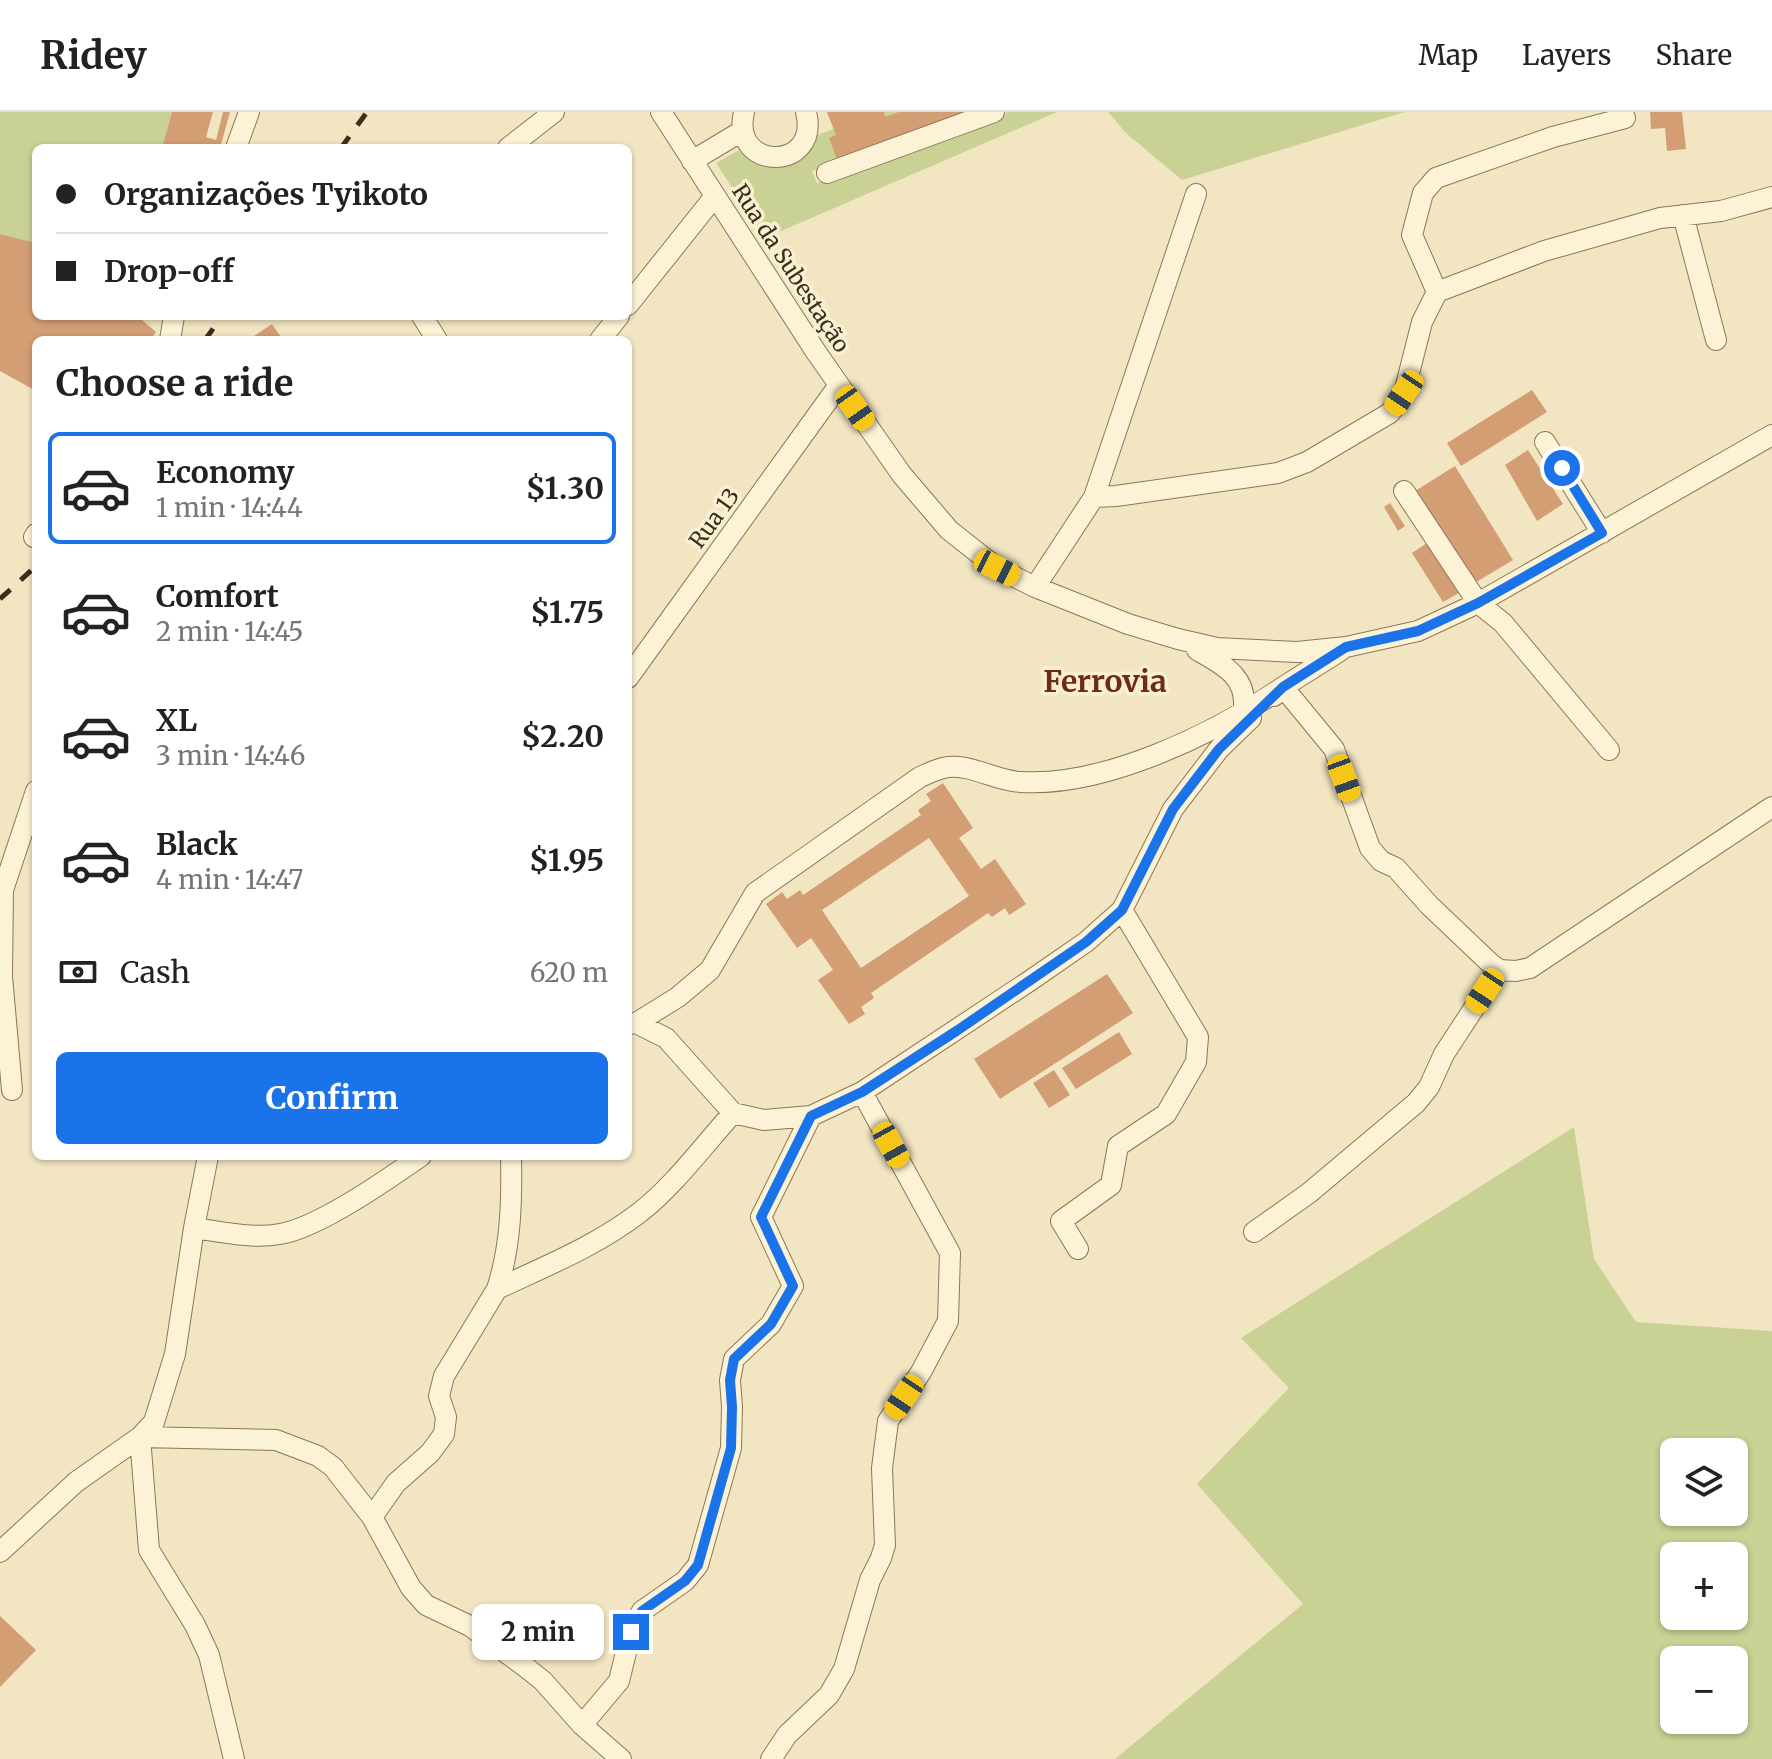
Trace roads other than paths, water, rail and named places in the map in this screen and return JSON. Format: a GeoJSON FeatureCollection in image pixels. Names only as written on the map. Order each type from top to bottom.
{"type":"FeatureCollection","features":[{"type":"Feature","properties":{"kind":"street"},"geometry":{"type":"LineString","coordinates":[[237,144],[249,112]]}},
{"type":"Feature","properties":{"kind":"street"},"geometry":{"type":"LineString","coordinates":[[513,144],[554,112]]}},
{"type":"Feature","properties":{"kind":"street","name":"Rua da Subestação"},"geometry":{"type":"LineString","coordinates":[[661,112],[839,385],[902,475],[949,530],[997,568],[1035,587],[1128,624],[1178,639],[1217,648],[1297,652],[1346,647],[1418,631],[1478,603],[1772,435]]}},
{"type":"Feature","properties":{"kind":"street"},"geometry":{"type":"LineString","coordinates":[[744,112],[743,133],[755,151],[774,158],[785,157],[803,143],[808,133],[806,112]]}},
{"type":"Feature","properties":{"kind":"street"},"geometry":{"type":"LineString","coordinates":[[827,173],[994,112]]}},
{"type":"Feature","properties":{"kind":"street"},"geometry":{"type":"LineString","coordinates":[[1437,292],[1412,235],[1423,193],[1436,178],[1553,137],[1625,118]]}},
{"type":"Feature","properties":{"kind":"street"},"geometry":{"type":"LineString","coordinates":[[692,161],[743,133]]}},
{"type":"Feature","properties":{"kind":"street"},"geometry":{"type":"LineString","coordinates":[[1035,587],[1094,497],[1196,194]]}},
{"type":"Feature","properties":{"kind":"street"},"geometry":{"type":"LineString","coordinates":[[632,300],[715,196]]}},
{"type":"Feature","properties":{"kind":"street"},"geometry":{"type":"LineString","coordinates":[[1094,497],[1278,473],[1307,462],[1390,413],[1404,393],[1422,322],[1437,292],[1544,251],[1660,218],[1721,211],[1772,197]]}},
{"type":"Feature","properties":{"kind":"street"},"geometry":{"type":"LineString","coordinates":[[1683,215],[1716,340]]}},
{"type":"Feature","properties":{"kind":"street"},"geometry":{"type":"LineString","coordinates":[[603,336],[616,320]]}},
{"type":"Feature","properties":{"kind":"street","name":"Rua 13"},"geometry":{"type":"LineString","coordinates":[[632,672],[839,385]]}},
{"type":"Feature","properties":{"kind":"street"},"geometry":{"type":"LineString","coordinates":[[1545,442],[1602,533]]}},
{"type":"Feature","properties":{"kind":"street"},"geometry":{"type":"LineString","coordinates":[[1404,491],[1478,603],[1503,623],[1609,750]]}},
{"type":"Feature","properties":{"kind":"street"},"geometry":{"type":"LineString","coordinates":[[1178,639],[1224,665],[1235,676],[1246,699],[1243,714]]}},
{"type":"Feature","properties":{"kind":"street"},"geometry":{"type":"LineString","coordinates":[[632,1024],[678,997],[710,970],[755,893],[920,777],[944,767],[970,769],[1018,782],[1068,780],[1115,769],[1203,734],[1243,714],[1346,647]]}},
{"type":"Feature","properties":{"kind":"street"},"geometry":{"type":"LineString","coordinates":[[632,1024],[666,1038],[733,1113],[764,1120],[811,1116],[862,1092],[1086,942],[1122,910],[1173,809],[1219,749],[1283,687]]}},
{"type":"Feature","properties":{"kind":"street"},"geometry":{"type":"LineString","coordinates":[[1283,687],[1334,749],[1370,848],[1381,861],[1396,868],[1429,905],[1499,970],[1530,968],[1772,807]]}},
{"type":"Feature","properties":{"kind":"street"},"geometry":{"type":"LineString","coordinates":[[12,1090],[2,976],[3,890],[32,803]]}},
{"type":"Feature","properties":{"kind":"street"},"geometry":{"type":"LineString","coordinates":[[1078,1249],[1061,1221],[1111,1185],[1118,1146],[1166,1114],[1196,1062],[1198,1037],[1122,910]]}},
{"type":"Feature","properties":{"kind":"street"},"geometry":{"type":"LineString","coordinates":[[1254,1232],[1309,1193],[1416,1103],[1429,1087],[1444,1054],[1499,970]]}},
{"type":"Feature","properties":{"kind":"street"},"geometry":{"type":"LineString","coordinates":[[771,1759],[787,1735],[829,1695],[844,1669],[870,1580],[885,1545],[882,1468],[888,1421],[921,1372],[948,1321],[950,1253],[862,1092]]}},
{"type":"Feature","properties":{"kind":"street"},"geometry":{"type":"LineString","coordinates":[[497,1289],[594,1244],[638,1213],[654,1200],[733,1113]]}},
{"type":"Feature","properties":{"kind":"street"},"geometry":{"type":"LineString","coordinates":[[582,1725],[619,1681],[631,1632],[642,1611],[685,1581],[698,1565],[731,1448],[730,1380],[734,1359],[771,1324],[793,1286],[761,1217],[811,1116]]}},
{"type":"Feature","properties":{"kind":"street"},"geometry":{"type":"LineString","coordinates":[[0,1552],[76,1482],[140,1437],[154,1422],[171,1367],[207,1160]]}},
{"type":"Feature","properties":{"kind":"street"},"geometry":{"type":"LineString","coordinates":[[194,1228],[242,1235],[280,1234],[312,1224],[415,1160]]}},
{"type":"Feature","properties":{"kind":"street"},"geometry":{"type":"LineString","coordinates":[[372,1517],[396,1483],[430,1453],[444,1434],[446,1417],[439,1396],[444,1376],[497,1289],[511,1213],[511,1160]]}},
{"type":"Feature","properties":{"kind":"street"},"geometry":{"type":"LineString","coordinates":[[140,1437],[276,1440],[318,1456],[333,1467],[372,1517],[411,1588],[426,1605],[470,1626],[528,1669],[543,1681],[582,1725],[621,1759]]}},
{"type":"Feature","properties":{"kind":"street"},"geometry":{"type":"LineString","coordinates":[[140,1437],[149,1550],[195,1625],[209,1655],[234,1759]]}},
{"type":"Feature","properties":{"kind":"railway"},"geometry":{"type":"LineString","coordinates":[[344,144],[367,112]]}},
{"type":"Feature","properties":{"kind":"railway"},"geometry":{"type":"LineString","coordinates":[[208,336],[219,320]]}},
{"type":"Feature","properties":{"kind":"railway"},"geometry":{"type":"LineString","coordinates":[[0,599],[32,570]]}},
{"type":"Feature","properties":{"kind":"district","name":"Ferrovia"},"geometry":{"type":"Point","coordinates":[1105,682]}}]}
